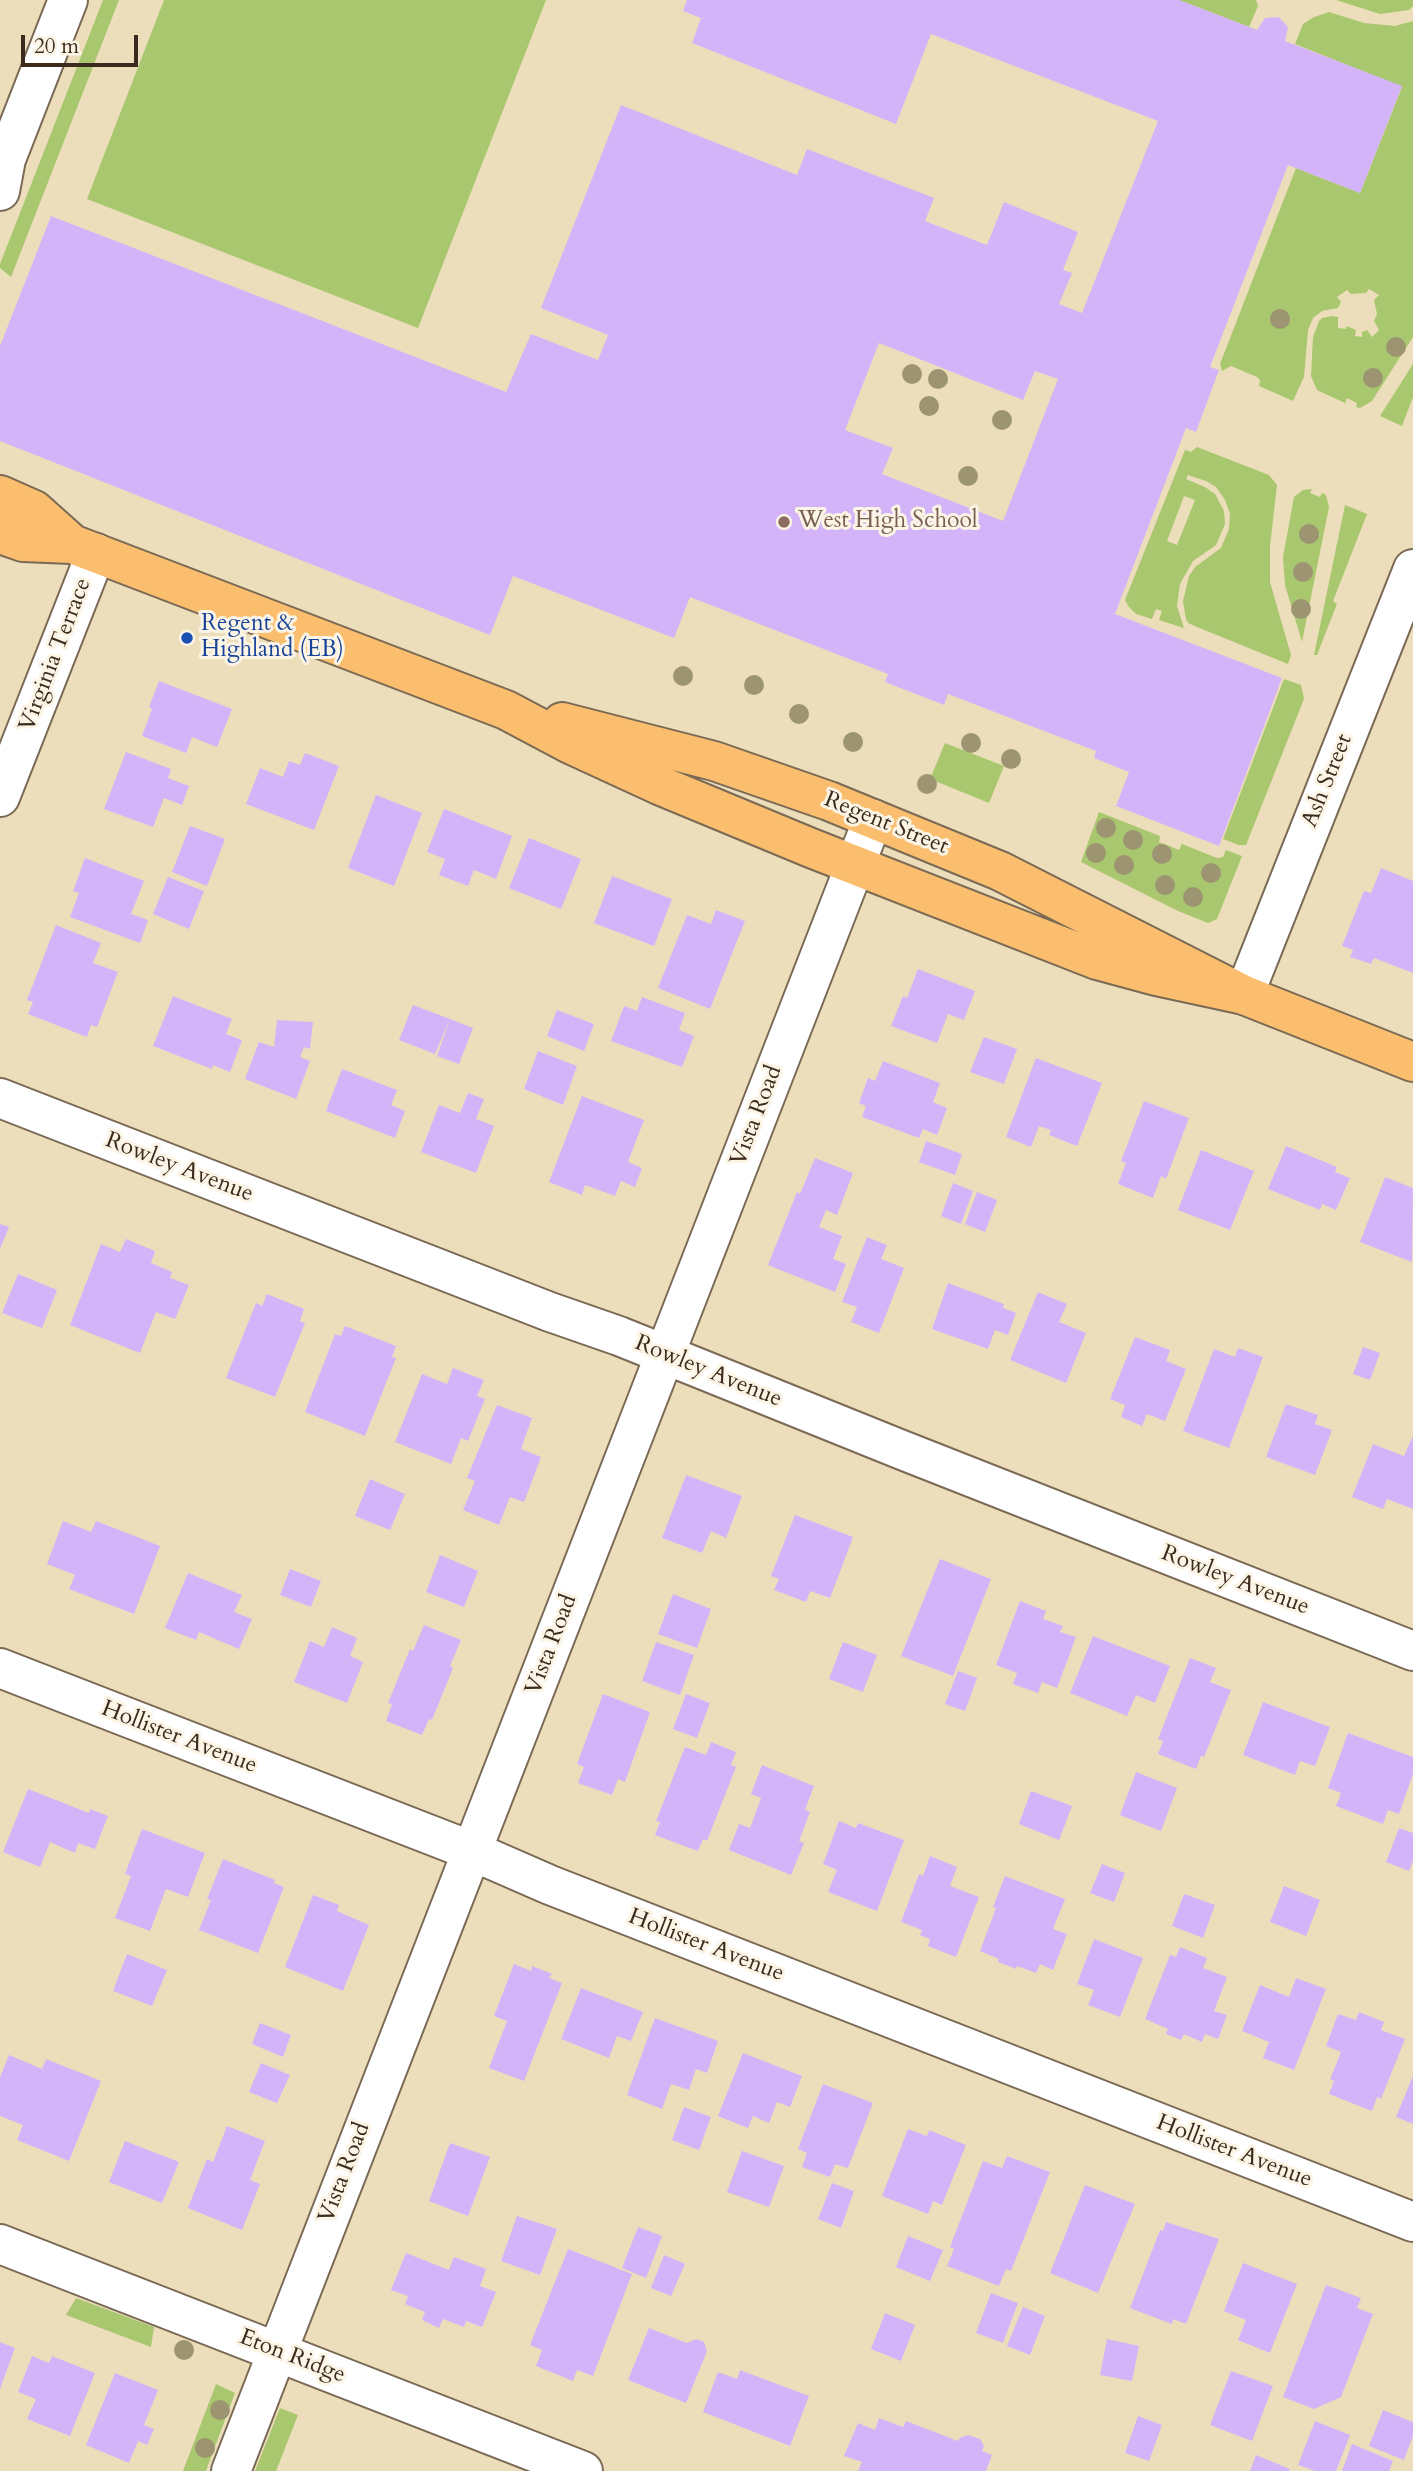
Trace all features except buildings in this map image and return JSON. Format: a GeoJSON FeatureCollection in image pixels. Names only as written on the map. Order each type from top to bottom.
{"type":"FeatureCollection","features":[{"type":"Feature","properties":{"kind":"main road","name":"Regent Street"},"geometry":{"type":"LineString","coordinates":[[0,495],[34,510],[84,548]]}},
{"type":"Feature","properties":{"kind":"main road","name":"Regent Street"},"geometry":{"type":"LineString","coordinates":[[0,534],[23,542],[84,548],[506,710],[570,744],[659,785],[1097,960],[1244,995]]}},
{"type":"Feature","properties":{"kind":"main road","name":"Regent Street"},"geometry":{"type":"LineString","coordinates":[[506,710],[714,761],[873,819],[1000,871],[1244,995],[1413,1062]]}},
{"type":"Feature","properties":{"kind":"street"},"geometry":{"type":"LineString","coordinates":[[2,173],[68,0]]}},
{"type":"Feature","properties":{"kind":"street","name":"Virginia Terrace"},"geometry":{"type":"LineString","coordinates":[[0,797],[84,548]]}},
{"type":"Feature","properties":{"kind":"street","name":"Ash Street"},"geometry":{"type":"LineString","coordinates":[[1244,995],[1413,569]]}},
{"type":"Feature","properties":{"kind":"street","name":"Vista Road"},"geometry":{"type":"LineString","coordinates":[[231,2471],[873,819]]}},
{"type":"Feature","properties":{"kind":"street","name":"Rowley Avenue"},"geometry":{"type":"LineString","coordinates":[[0,1098],[537,1307],[665,1354],[1413,1651]]}},
{"type":"Feature","properties":{"kind":"street","name":"Hollister Avenue"},"geometry":{"type":"LineString","coordinates":[[0,1668],[1413,2222]]}},
{"type":"Feature","properties":{"kind":"street","name":"Eton Ridge"},"geometry":{"type":"LineString","coordinates":[[0,2244],[583,2471]]}},
{"type":"Feature","properties":{"kind":"green space"},"geometry":{"type":"Polygon","coordinates":[[[103,0],[119,0],[11,277],[0,268],[0,264],[103,0]]]}},
{"type":"Feature","properties":{"kind":"green space"},"geometry":{"type":"Polygon","coordinates":[[[164,0],[546,0],[418,328],[87,199],[164,0]]]}},
{"type":"Feature","properties":{"kind":"green space"},"geometry":{"type":"Polygon","coordinates":[[[1179,0],[1256,0],[1258,6],[1249,27],[1179,0]]]}},
{"type":"Feature","properties":{"kind":"green space"},"geometry":{"type":"Polygon","coordinates":[[[1336,0],[1413,0],[1413,6],[1409,10],[1380,14],[1336,0]]]}},
{"type":"Feature","properties":{"kind":"green space"},"geometry":{"type":"Polygon","coordinates":[[[1329,12],[1364,23],[1395,26],[1413,21],[1413,337],[1372,401],[1360,408],[1356,407],[1357,403],[1347,398],[1345,403],[1317,390],[1311,376],[1313,337],[1319,321],[1332,316],[1338,317],[1338,328],[1346,329],[1347,326],[1356,330],[1355,336],[1362,337],[1362,332],[1367,330],[1372,337],[1379,330],[1374,321],[1377,314],[1374,300],[1379,295],[1369,289],[1366,293],[1351,294],[1347,290],[1337,297],[1341,302],[1338,308],[1322,311],[1313,318],[1308,330],[1304,377],[1293,401],[1259,386],[1260,380],[1257,377],[1231,366],[1222,371],[1220,364],[1296,168],[1360,193],[1402,87],[1295,44],[1303,24],[1329,12]]]}},
{"type":"Feature","properties":{"kind":"green space"},"geometry":{"type":"Polygon","coordinates":[[[1413,364],[1413,397],[1402,426],[1380,416],[1413,364]]]}},
{"type":"Feature","properties":{"kind":"green space"},"geometry":{"type":"Polygon","coordinates":[[[1197,447],[1269,475],[1277,485],[1270,546],[1270,582],[1291,655],[1288,664],[1197,627],[1186,619],[1183,601],[1189,576],[1195,567],[1221,548],[1229,529],[1230,514],[1225,500],[1216,487],[1206,481],[1188,475],[1186,479],[1215,494],[1224,511],[1225,524],[1216,545],[1193,561],[1180,584],[1177,606],[1184,628],[1159,620],[1162,611],[1156,609],[1152,619],[1136,614],[1125,600],[1185,450],[1191,452],[1197,447]],[[1184,496],[1167,541],[1177,545],[1195,500],[1184,496]]]}},
{"type":"Feature","properties":{"kind":"green space"},"geometry":{"type":"Polygon","coordinates":[[[1312,489],[1310,493],[1320,497],[1322,493],[1326,495],[1329,507],[1302,642],[1285,585],[1283,557],[1294,497],[1303,490],[1312,489]]]}},
{"type":"Feature","properties":{"kind":"green space"},"geometry":{"type":"Polygon","coordinates":[[[1345,505],[1367,514],[1333,601],[1337,604],[1317,655],[1314,655],[1345,505]]]}},
{"type":"Feature","properties":{"kind":"green space"},"geometry":{"type":"Polygon","coordinates":[[[1284,679],[1301,685],[1304,699],[1246,845],[1239,845],[1223,839],[1284,679]]]}},
{"type":"Feature","properties":{"kind":"green space"},"geometry":{"type":"Polygon","coordinates":[[[945,743],[1004,766],[989,803],[930,779],[945,743]]]}},
{"type":"Feature","properties":{"kind":"green space"},"geometry":{"type":"Polygon","coordinates":[[[1099,812],[1160,836],[1159,842],[1179,850],[1182,844],[1217,858],[1223,857],[1226,850],[1242,856],[1217,919],[1208,923],[1178,911],[1081,862],[1099,812]]]}},
{"type":"Feature","properties":{"kind":"green space"},"geometry":{"type":"Polygon","coordinates":[[[76,2298],[154,2327],[151,2347],[66,2315],[76,2298]]]}},
{"type":"Feature","properties":{"kind":"green space"},"geometry":{"type":"Polygon","coordinates":[[[216,2384],[235,2393],[206,2471],[183,2471],[216,2384]]]}},
{"type":"Feature","properties":{"kind":"green space"},"geometry":{"type":"Polygon","coordinates":[[[280,2408],[298,2415],[276,2471],[255,2471],[280,2408]]]}},
{"type":"Feature","properties":{"kind":"place","name":"West High School"},"geometry":{"type":"Point","coordinates":[784,522]}},
{"type":"Feature","properties":{"kind":"place","name":"Regent & Highland (EB)"},"geometry":{"type":"Point","coordinates":[187,638]}}]}
